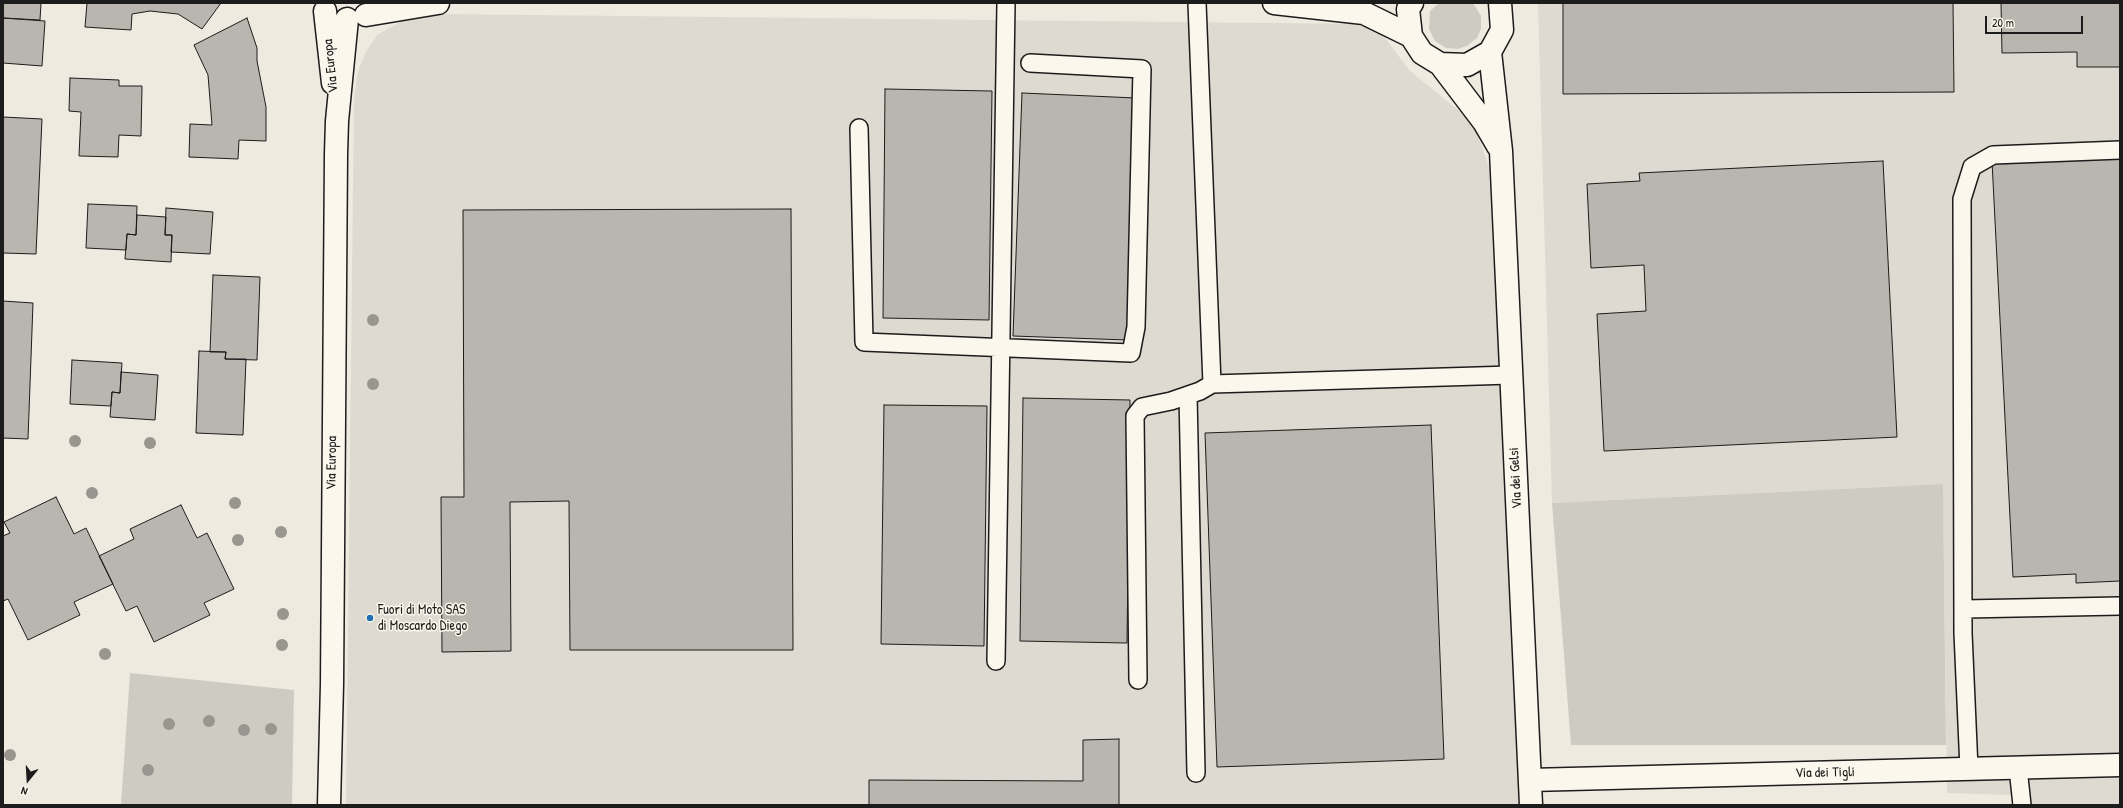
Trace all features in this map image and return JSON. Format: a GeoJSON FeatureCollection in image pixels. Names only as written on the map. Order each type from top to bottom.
{"type":"FeatureCollection","features":[{"type":"Feature","properties":{"kind":"street"},"geometry":{"type":"LineString","coordinates":[[321,7],[335,17],[438,3]]}},
{"type":"Feature","properties":{"kind":"street"},"geometry":{"type":"LineString","coordinates":[[1274,3],[1364,13],[1411,36]]}},
{"type":"Feature","properties":{"kind":"street"},"geometry":{"type":"LineString","coordinates":[[1412,3],[1408,9],[1411,36],[1422,53],[1440,64],[1484,122],[1501,150]]}},
{"type":"Feature","properties":{"kind":"street"},"geometry":{"type":"LineString","coordinates":[[1440,64],[1467,65],[1490,52],[1502,30],[1501,4]]}},
{"type":"Feature","properties":{"kind":"street","name":"Via Europa"},"geometry":{"type":"LineString","coordinates":[[321,7],[337,121],[329,805]]}},
{"type":"Feature","properties":{"kind":"street","name":"Via Europa"},"geometry":{"type":"LineString","coordinates":[[337,121],[364,12]]}},
{"type":"Feature","properties":{"kind":"street","name":"Via dei Gelsi"},"geometry":{"type":"LineString","coordinates":[[1490,52],[1501,150],[1531,805]]}},
{"type":"Feature","properties":{"kind":"street","name":"Via dei Tigli"},"geometry":{"type":"LineString","coordinates":[[1530,780],[2120,765]]}},
{"type":"Feature","properties":{"kind":"lane"},"geometry":{"type":"LineString","coordinates":[[996,661],[1006,3]]}},
{"type":"Feature","properties":{"kind":"lane"},"geometry":{"type":"LineString","coordinates":[[1197,3],[1212,384]]}},
{"type":"Feature","properties":{"kind":"lane"},"geometry":{"type":"LineString","coordinates":[[859,128],[864,342],[1131,353],[1136,326],[1142,69],[1030,63]]}},
{"type":"Feature","properties":{"kind":"lane"},"geometry":{"type":"LineString","coordinates":[[1969,769],[1964,608],[1962,199],[1972,167],[1993,155],[2120,150]]}},
{"type":"Feature","properties":{"kind":"lane"},"geometry":{"type":"LineString","coordinates":[[1138,680],[1135,416],[1142,407],[1188,395],[1212,384],[1511,375]]}},
{"type":"Feature","properties":{"kind":"lane"},"geometry":{"type":"LineString","coordinates":[[1188,395],[1196,773]]}},
{"type":"Feature","properties":{"kind":"lane"},"geometry":{"type":"LineString","coordinates":[[1964,608],[2120,606]]}},
{"type":"Feature","properties":{"kind":"lane"},"geometry":{"type":"LineString","coordinates":[[2018,768],[2022,805]]}},
{"type":"Feature","properties":{"kind":"shaded area"},"geometry":{"type":"Polygon","coordinates":[[[1439,3],[1473,3],[1481,16],[1481,29],[1477,38],[1467,46],[1457,49],[1446,48],[1435,41],[1429,29],[1430,11],[1439,3]]]}},
{"type":"Feature","properties":{"kind":"shaded area"},"geometry":{"type":"Polygon","coordinates":[[[1538,3],[2120,3],[2120,805],[2013,805],[2013,795],[1947,793],[1943,484],[1552,503],[1538,3]]]}},
{"type":"Feature","properties":{"kind":"shaded area"},"geometry":{"type":"Polygon","coordinates":[[[437,14],[1364,24],[1373,27],[1382,34],[1409,70],[1465,116],[1477,133],[1489,167],[1521,805],[346,805],[354,98],[358,71],[365,54],[377,35],[404,20],[437,14]]]}},
{"type":"Feature","properties":{"kind":"shaded area"},"geometry":{"type":"Polygon","coordinates":[[[1943,484],[1946,745],[1571,745],[1552,503],[1943,484]]]}},
{"type":"Feature","properties":{"kind":"shaded area"},"geometry":{"type":"Polygon","coordinates":[[[130,673],[294,690],[292,805],[121,805],[130,673]]]}},
{"type":"Feature","properties":{"kind":"building"},"geometry":{"type":"Polygon","coordinates":[[[3,3],[41,3],[40,20],[3,18],[3,3]]]}},
{"type":"Feature","properties":{"kind":"building"},"geometry":{"type":"Polygon","coordinates":[[[87,3],[221,3],[202,29],[178,14],[150,11],[132,14],[131,30],[85,27],[87,3]]]}},
{"type":"Feature","properties":{"kind":"building"},"geometry":{"type":"Polygon","coordinates":[[[1563,3],[1953,3],[1954,92],[1563,94],[1563,3]]]}},
{"type":"Feature","properties":{"kind":"building"},"geometry":{"type":"Polygon","coordinates":[[[2001,3],[2120,3],[2120,67],[2077,67],[2077,52],[2002,53],[2001,3]]]}},
{"type":"Feature","properties":{"kind":"building"},"geometry":{"type":"Polygon","coordinates":[[[3,18],[45,21],[42,66],[3,63],[3,18]]]}},
{"type":"Feature","properties":{"kind":"building"},"geometry":{"type":"Polygon","coordinates":[[[247,18],[257,48],[257,61],[266,107],[266,141],[239,140],[238,159],[189,157],[190,124],[212,125],[208,75],[194,45],[247,18]]]}},
{"type":"Feature","properties":{"kind":"building"},"geometry":{"type":"Polygon","coordinates":[[[70,78],[119,80],[119,86],[142,86],[141,136],[119,135],[118,157],[79,156],[81,112],[69,111],[70,78]]]}},
{"type":"Feature","properties":{"kind":"building"},"geometry":{"type":"Polygon","coordinates":[[[885,89],[992,91],[989,320],[883,318],[885,89]]]}},
{"type":"Feature","properties":{"kind":"building"},"geometry":{"type":"Polygon","coordinates":[[[1022,93],[1136,98],[1128,340],[1013,336],[1022,93]]]}},
{"type":"Feature","properties":{"kind":"building"},"geometry":{"type":"Polygon","coordinates":[[[3,117],[42,119],[36,254],[3,253],[3,117]]]}},
{"type":"Feature","properties":{"kind":"building"},"geometry":{"type":"Polygon","coordinates":[[[2120,155],[2120,581],[2076,583],[2076,574],[2013,577],[1992,161],[2120,155]]]}},
{"type":"Feature","properties":{"kind":"building"},"geometry":{"type":"Polygon","coordinates":[[[1883,161],[1897,437],[1604,451],[1597,314],[1646,311],[1644,265],[1591,268],[1587,184],[1640,181],[1639,173],[1883,161]]]}},
{"type":"Feature","properties":{"kind":"building"},"geometry":{"type":"Polygon","coordinates":[[[88,204],[137,206],[136,235],[127,234],[126,250],[86,248],[88,204]]]}},
{"type":"Feature","properties":{"kind":"building"},"geometry":{"type":"Polygon","coordinates":[[[166,208],[213,212],[210,254],[171,252],[172,235],[165,235],[166,208]]]}},
{"type":"Feature","properties":{"kind":"building"},"geometry":{"type":"Polygon","coordinates":[[[791,209],[793,650],[570,650],[569,501],[510,502],[511,651],[442,652],[441,497],[464,497],[463,210],[791,209]]]}},
{"type":"Feature","properties":{"kind":"building"},"geometry":{"type":"Polygon","coordinates":[[[137,215],[166,217],[165,235],[172,235],[171,262],[125,259],[127,234],[136,235],[137,215]]]}},
{"type":"Feature","properties":{"kind":"building"},"geometry":{"type":"Polygon","coordinates":[[[213,275],[260,277],[257,360],[225,359],[226,352],[210,352],[213,275]]]}},
{"type":"Feature","properties":{"kind":"building"},"geometry":{"type":"Polygon","coordinates":[[[3,301],[33,303],[28,439],[3,438],[3,301]]]}},
{"type":"Feature","properties":{"kind":"building"},"geometry":{"type":"Polygon","coordinates":[[[199,351],[226,352],[225,359],[246,359],[243,435],[196,433],[199,351]]]}},
{"type":"Feature","properties":{"kind":"building"},"geometry":{"type":"Polygon","coordinates":[[[72,360],[122,363],[120,393],[112,392],[111,406],[70,404],[72,360]]]}},
{"type":"Feature","properties":{"kind":"building"},"geometry":{"type":"Polygon","coordinates":[[[121,372],[158,375],[155,420],[110,417],[112,392],[120,393],[121,372]]]}},
{"type":"Feature","properties":{"kind":"building"},"geometry":{"type":"Polygon","coordinates":[[[1023,398],[1130,400],[1127,643],[1020,641],[1023,398]]]}},
{"type":"Feature","properties":{"kind":"building"},"geometry":{"type":"Polygon","coordinates":[[[884,405],[987,406],[984,646],[881,644],[884,405]]]}},
{"type":"Feature","properties":{"kind":"building"},"geometry":{"type":"Polygon","coordinates":[[[1431,425],[1444,759],[1217,767],[1205,433],[1431,425]]]}},
{"type":"Feature","properties":{"kind":"building"},"geometry":{"type":"Polygon","coordinates":[[[56,497],[74,534],[86,528],[113,584],[74,602],[80,615],[28,640],[8,599],[3,601],[3,536],[10,533],[4,522],[56,497]]]}},
{"type":"Feature","properties":{"kind":"building"},"geometry":{"type":"Polygon","coordinates":[[[181,505],[197,538],[207,533],[234,589],[204,603],[210,615],[154,642],[137,606],[126,611],[99,556],[134,539],[130,529],[181,505]]]}},
{"type":"Feature","properties":{"kind":"building"},"geometry":{"type":"Polygon","coordinates":[[[1119,739],[1119,805],[869,805],[869,780],[1083,781],[1083,740],[1119,739]]]}},
{"type":"Feature","properties":{"kind":"place","name":"Fuori di Moto SAS di Moscardo Diego"},"geometry":{"type":"Point","coordinates":[370,618]}}]}
